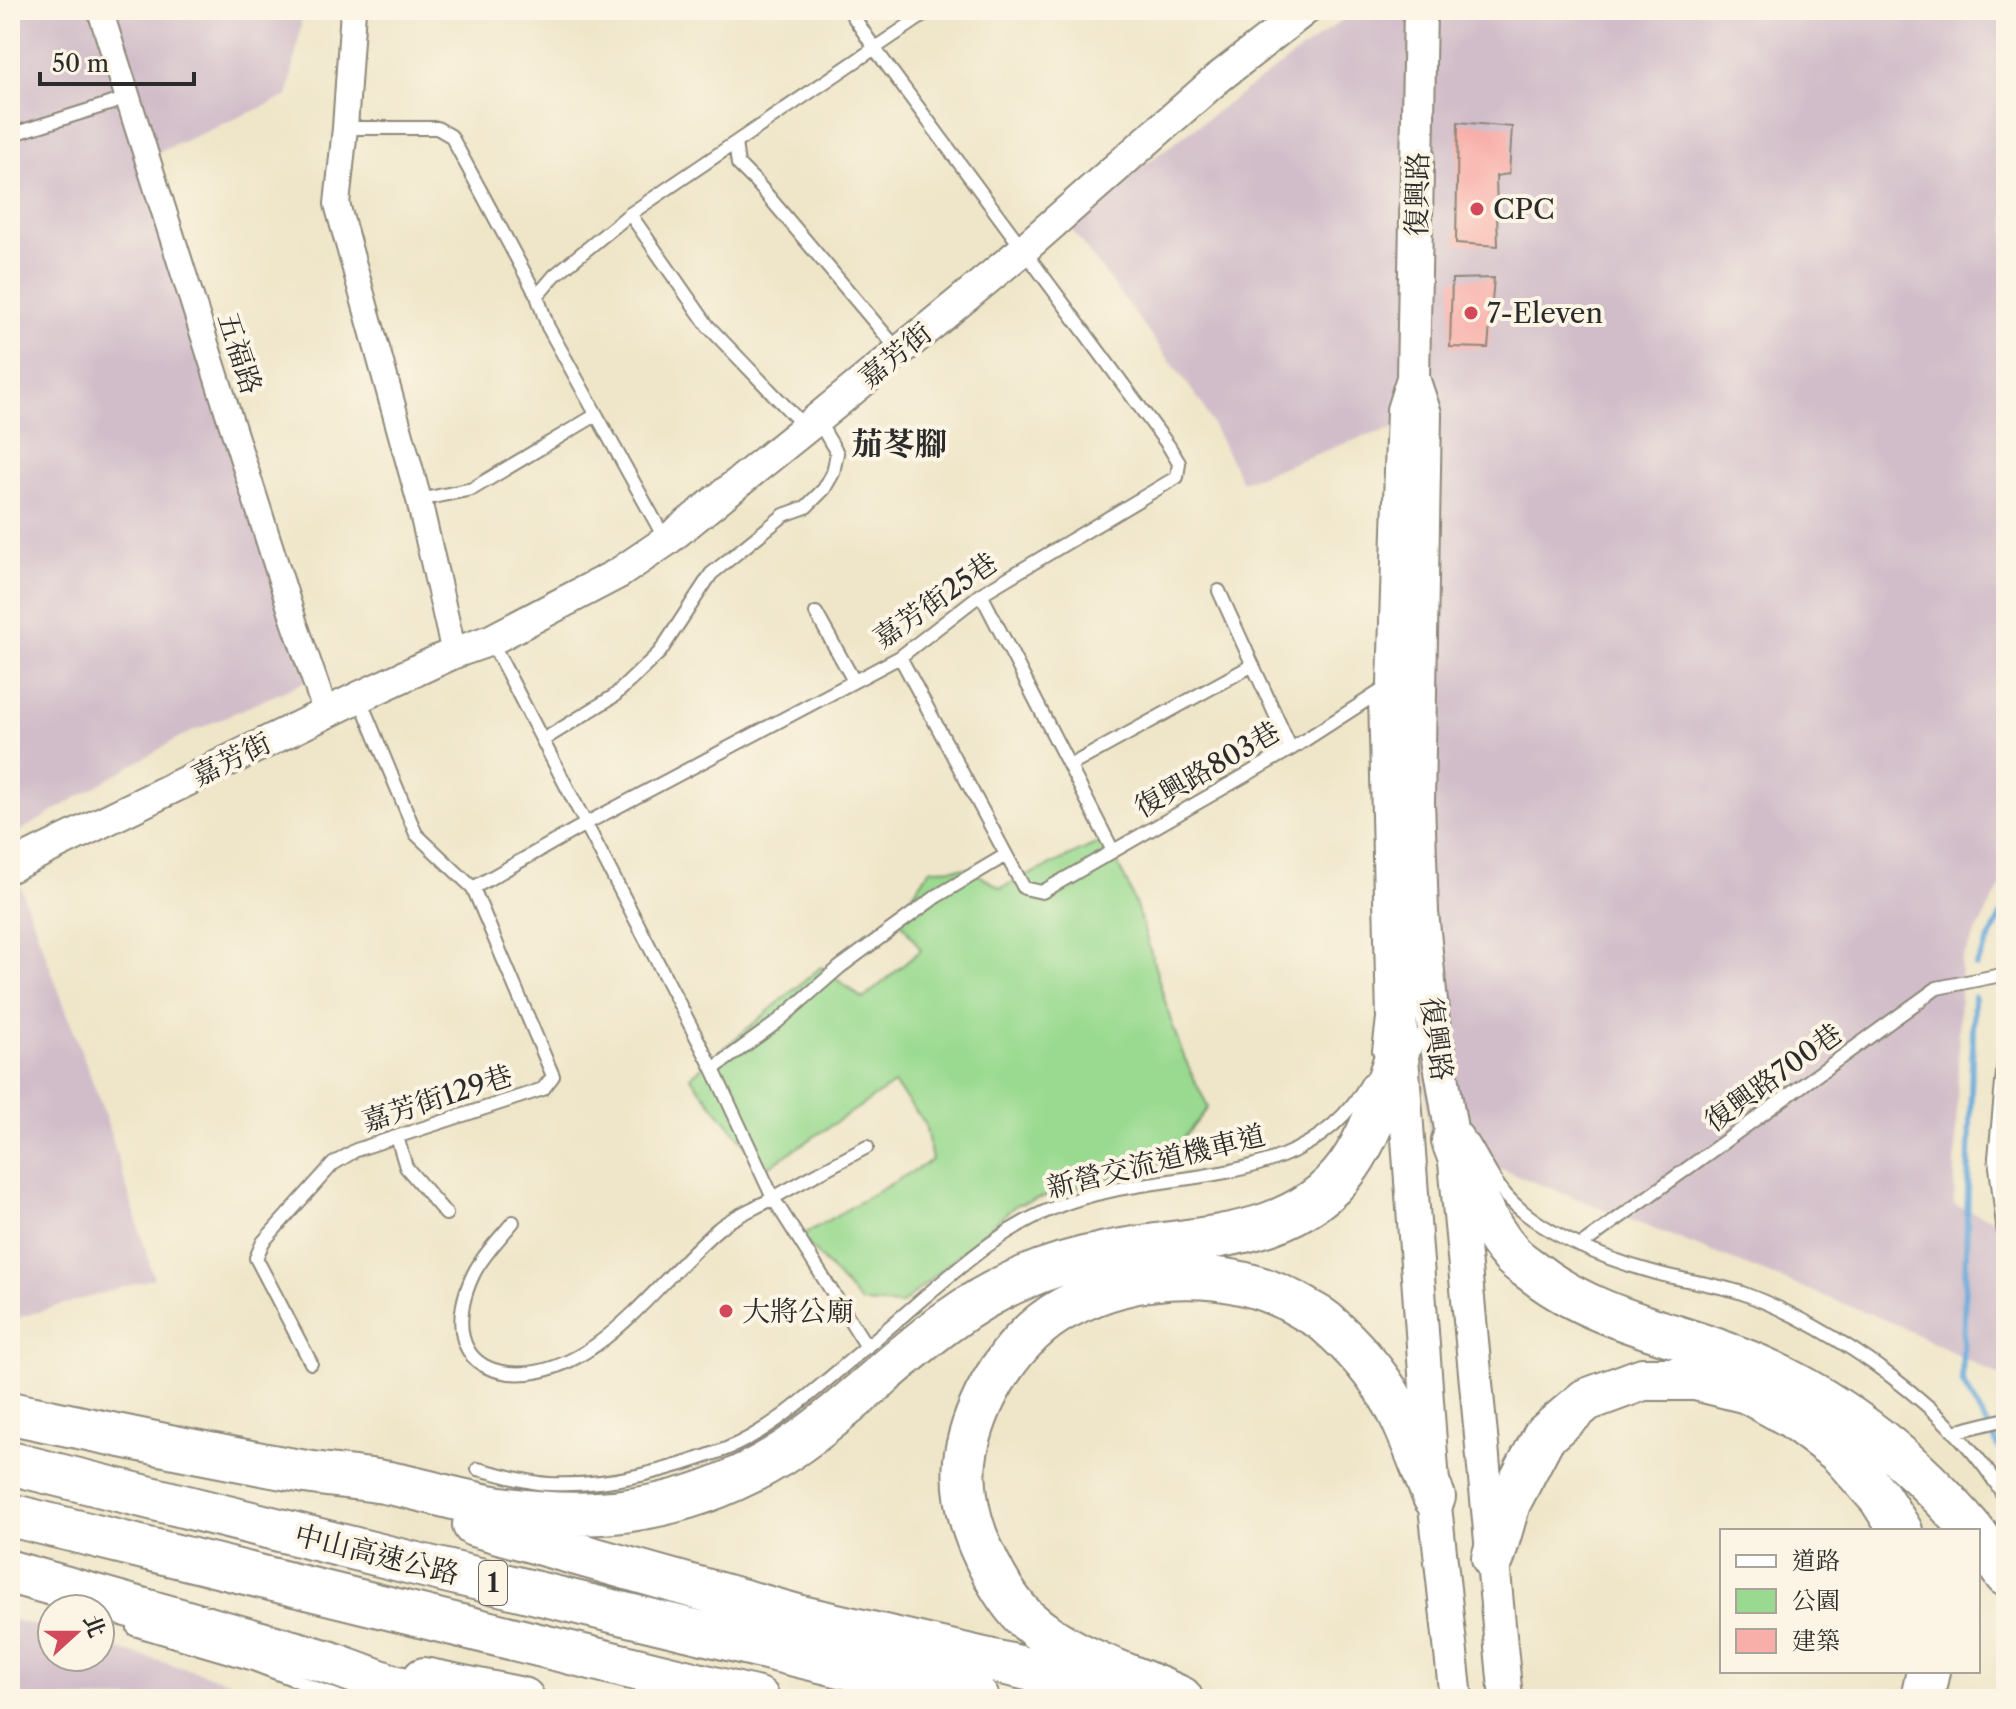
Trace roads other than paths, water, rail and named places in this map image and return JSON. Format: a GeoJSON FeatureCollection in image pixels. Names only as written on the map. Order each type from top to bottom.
{"type":"FeatureCollection","features":[{"type":"Feature","properties":{"kind":"highway"},"geometry":{"type":"LineString","coordinates":[[10,1413],[309,1472],[379,1481],[500,1508],[573,1515],[630,1513],[695,1496],[749,1473],[801,1441],[923,1339],[966,1308],[1025,1277],[1102,1254],[1237,1232],[1279,1221],[1317,1201],[1348,1166],[1417,1032]]}},
{"type":"Feature","properties":{"kind":"highway"},"geometry":{"type":"LineString","coordinates":[[1460,1125],[1465,1176],[1511,1255],[1554,1288],[1610,1314],[1769,1371],[1823,1402],[1898,1453],[1943,1496],[1971,1529]]}},
{"type":"Feature","properties":{"kind":"highway"},"geometry":{"type":"LineString","coordinates":[[1184,1698],[1092,1660],[1055,1641],[1024,1617],[995,1579],[974,1534],[966,1495],[967,1449],[982,1401],[1004,1365],[1033,1332],[1064,1308],[1114,1289],[1156,1280],[1195,1277],[1235,1280],[1283,1296],[1326,1322],[1363,1360],[1394,1403],[1434,1497]]}},
{"type":"Feature","properties":{"kind":"highway"},"geometry":{"type":"LineString","coordinates":[[1493,1558],[1509,1503],[1544,1436],[1586,1400],[1643,1379],[1695,1379],[1747,1392],[1791,1416],[1839,1452],[1880,1498],[1900,1529]]}},
{"type":"Feature","properties":{"kind":"highway","name":"中山高速公路"},"geometry":{"type":"LineString","coordinates":[[10,1463],[978,1699]]}},
{"type":"Feature","properties":{"kind":"highway"},"geometry":{"type":"LineString","coordinates":[[309,1472],[373,1496],[801,1617],[1134,1693],[1184,1698]]}},
{"type":"Feature","properties":{"kind":"highway","name":"中山高速公路"},"geometry":{"type":"LineString","coordinates":[[10,1515],[758,1699]]}},
{"type":"Feature","properties":{"kind":"highway"},"geometry":{"type":"LineString","coordinates":[[1980,1540],[2006,1575]]}},
{"type":"Feature","properties":{"kind":"highway"},"geometry":{"type":"LineString","coordinates":[[10,1572],[328,1662],[393,1686],[450,1699]]}},
{"type":"Feature","properties":{"kind":"highway"},"geometry":{"type":"LineString","coordinates":[[328,1662],[523,1699]]}},
{"type":"Feature","properties":{"kind":"highway"},"geometry":{"type":"LineString","coordinates":[[1922,1699],[1928,1673]]}},
{"type":"Feature","properties":{"kind":"main road","name":"復興路"},"geometry":{"type":"LineString","coordinates":[[1420,10],[1413,378],[1403,410],[1384,689],[1417,1032],[1434,1497],[1456,1699]]}},
{"type":"Feature","properties":{"kind":"main road","name":"復興路"},"geometry":{"type":"LineString","coordinates":[[1413,378],[1425,414],[1418,802],[1422,912],[1417,1032],[1460,1125],[1506,1699]]}},
{"type":"Feature","properties":{"kind":"street","name":"五福路"},"geometry":{"type":"LineString","coordinates":[[100,10],[326,713]]}},
{"type":"Feature","properties":{"kind":"street"},"geometry":{"type":"LineString","coordinates":[[353,10],[337,204],[419,500],[454,653]]}},
{"type":"Feature","properties":{"kind":"street","name":"嘉芳街"},"geometry":{"type":"LineString","coordinates":[[10,867],[359,697],[454,653],[491,640],[619,573],[666,541],[812,423],[1024,249],[1217,79],[1305,10]]}},
{"type":"Feature","properties":{"kind":"lane"},"geometry":{"type":"LineString","coordinates":[[849,10],[1024,249]]}},
{"type":"Feature","properties":{"kind":"lane"},"geometry":{"type":"LineString","coordinates":[[537,296],[555,275],[630,214],[931,10]]}},
{"type":"Feature","properties":{"kind":"lane"},"geometry":{"type":"LineString","coordinates":[[10,135],[128,98]]}},
{"type":"Feature","properties":{"kind":"lane"},"geometry":{"type":"LineString","coordinates":[[345,128],[437,128],[451,136],[537,296],[548,327],[666,541]]}},
{"type":"Feature","properties":{"kind":"lane"},"geometry":{"type":"LineString","coordinates":[[735,143],[738,164],[899,351]]}},
{"type":"Feature","properties":{"kind":"lane"},"geometry":{"type":"LineString","coordinates":[[543,740],[614,696],[660,652],[711,574],[784,515],[806,507],[824,489],[833,473],[837,453],[812,423],[708,326],[630,214]]}},
{"type":"Feature","properties":{"kind":"lane","name":"嘉芳街25巷"},"geometry":{"type":"LineString","coordinates":[[473,888],[587,823],[900,657],[981,594],[1177,477],[1179,463],[1024,249]]}},
{"type":"Feature","properties":{"kind":"lane"},"geometry":{"type":"LineString","coordinates":[[419,500],[472,489],[596,415]]}},
{"type":"Feature","properties":{"kind":"lane"},"geometry":{"type":"LineString","coordinates":[[1219,591],[1291,749]]}},
{"type":"Feature","properties":{"kind":"lane"},"geometry":{"type":"LineString","coordinates":[[981,594],[1113,851]]}},
{"type":"Feature","properties":{"kind":"lane"},"geometry":{"type":"LineString","coordinates":[[816,613],[854,681]]}},
{"type":"Feature","properties":{"kind":"lane"},"geometry":{"type":"LineString","coordinates":[[491,640],[713,1069],[773,1198],[867,1347]]}},
{"type":"Feature","properties":{"kind":"lane"},"geometry":{"type":"LineString","coordinates":[[713,1069],[776,1023],[840,967],[937,896],[1006,855],[900,657]]}},
{"type":"Feature","properties":{"kind":"lane"},"geometry":{"type":"LineString","coordinates":[[1071,765],[1253,665]]}},
{"type":"Feature","properties":{"kind":"lane","name":"復興路803巷"},"geometry":{"type":"LineString","coordinates":[[1006,855],[1024,888],[1042,892],[1291,749],[1384,689]]}},
{"type":"Feature","properties":{"kind":"lane","name":"新營交流道機車道"},"geometry":{"type":"LineString","coordinates":[[478,1469],[547,1485],[615,1481],[676,1466],[729,1448],[787,1414],[981,1248],[1022,1223],[1057,1206],[1106,1192],[1211,1176],[1264,1163],[1305,1144],[1338,1123],[1358,1098],[1377,1064],[1383,1018],[1384,689]]}},
{"type":"Feature","properties":{"kind":"lane","name":"嘉芳街129巷"},"geometry":{"type":"LineString","coordinates":[[311,1363],[256,1258],[263,1242],[333,1164],[356,1150],[543,1089],[553,1076],[473,888],[416,834],[359,697]]}},
{"type":"Feature","properties":{"kind":"lane","name":"復興路700巷"},"geometry":{"type":"LineString","coordinates":[[1580,1246],[1937,988],[2006,974]]}},
{"type":"Feature","properties":{"kind":"lane"},"geometry":{"type":"LineString","coordinates":[[2006,1040],[1995,1158],[2006,1251]]}},
{"type":"Feature","properties":{"kind":"lane"},"geometry":{"type":"LineString","coordinates":[[1460,1125],[1501,1190],[1543,1227],[1580,1246],[1651,1272],[1740,1292],[1804,1320],[1852,1349],[1912,1394],[1954,1432],[1991,1473],[2006,1500]]}},
{"type":"Feature","properties":{"kind":"lane"},"geometry":{"type":"LineString","coordinates":[[397,1137],[406,1167],[446,1214]]}},
{"type":"Feature","properties":{"kind":"lane"},"geometry":{"type":"LineString","coordinates":[[513,1222],[473,1273],[460,1311],[462,1338],[472,1358],[509,1373],[543,1370],[581,1357],[606,1337],[720,1227],[867,1147]]}},
{"type":"Feature","properties":{"kind":"lane"},"geometry":{"type":"LineString","coordinates":[[1954,1432],[2006,1419]]}},
{"type":"Feature","properties":{"kind":"lane"},"geometry":{"type":"LineString","coordinates":[[116,1623],[250,1663],[345,1699]]}},
{"type":"Feature","properties":{"kind":"waterway"},"geometry":{"type":"LineString","coordinates":[[1976,966],[2006,906]]}},
{"type":"Feature","properties":{"kind":"waterway"},"geometry":{"type":"LineString","coordinates":[[1974,997],[1962,1381],[2006,1460]]}},
{"type":"Feature","properties":{"kind":"place","name":"CPC"},"geometry":{"type":"Point","coordinates":[1477,209]}},
{"type":"Feature","properties":{"kind":"place","name":"7-Eleven"},"geometry":{"type":"Point","coordinates":[1471,313]}},
{"type":"Feature","properties":{"kind":"place","name":"大將公廟"},"geometry":{"type":"Point","coordinates":[726,1311]}},
{"type":"Feature","properties":{"kind":"district","name":"茄苳腳"},"geometry":{"type":"Point","coordinates":[899,444]}}]}
